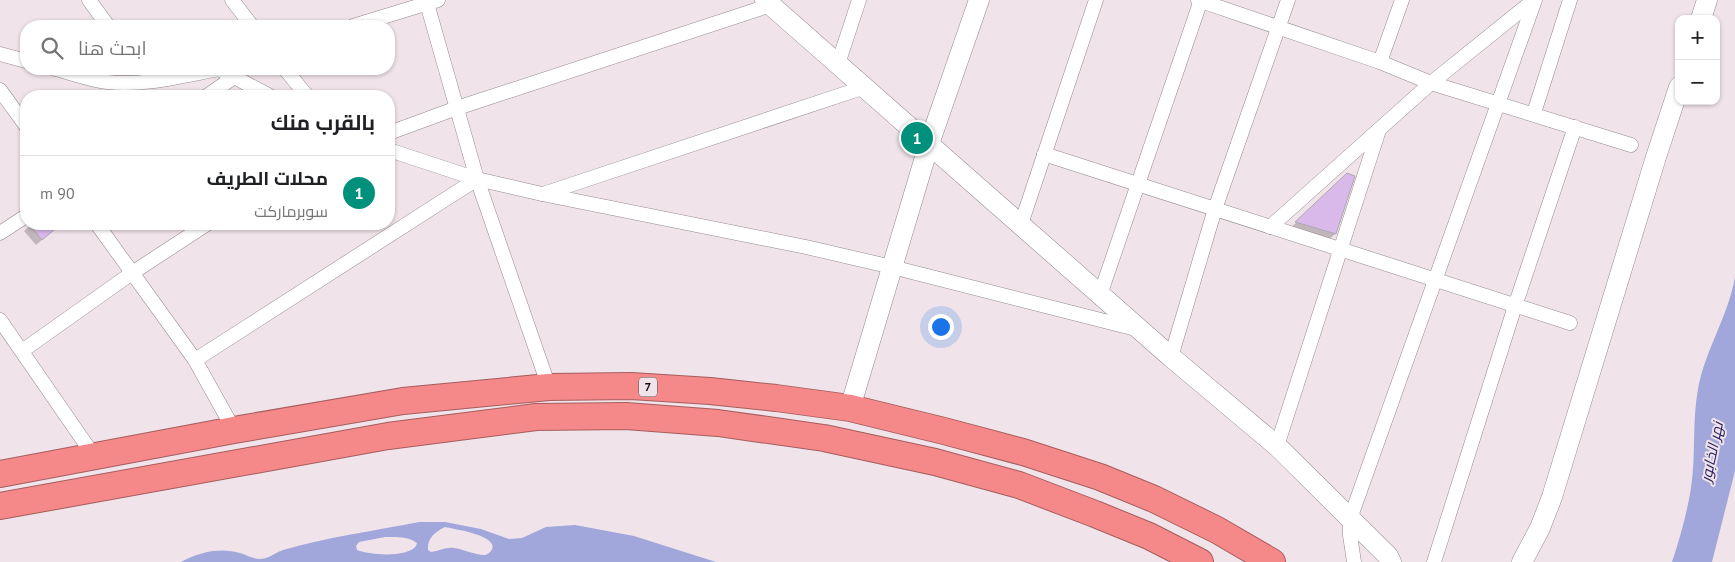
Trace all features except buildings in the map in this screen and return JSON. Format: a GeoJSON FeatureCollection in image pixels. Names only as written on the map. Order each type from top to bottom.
{"type":"FeatureCollection","features":[{"type":"Feature","properties":{"kind":"highway","name":"7"},"geometry":{"type":"LineString","coordinates":[[0,474],[234,430],[403,401],[549,387],[631,386],[710,391],[850,408],[1023,452],[1100,478],[1154,499],[1217,530],[1272,562]]}},
{"type":"Feature","properties":{"kind":"highway","name":"7"},"geometry":{"type":"LineString","coordinates":[[0,506],[388,436],[536,417],[626,416],[718,423],[824,438],[934,462],[1019,485],[1150,536],[1200,562]]}},
{"type":"Feature","properties":{"kind":"street"},"geometry":{"type":"LineString","coordinates":[[90,0],[104,20]]}},
{"type":"Feature","properties":{"kind":"street"},"geometry":{"type":"LineString","coordinates":[[232,0],[247,20]]}},
{"type":"Feature","properties":{"kind":"street"},"geometry":{"type":"LineString","coordinates":[[838,64],[859,0]]}},
{"type":"Feature","properties":{"kind":"street"},"geometry":{"type":"LineString","coordinates":[[850,408],[930,144],[979,0]]}},
{"type":"Feature","properties":{"kind":"street"},"geometry":{"type":"LineString","coordinates":[[1021,224],[1096,0]]}},
{"type":"Feature","properties":{"kind":"street"},"geometry":{"type":"LineString","coordinates":[[1100,295],[1200,0],[1380,62],[1431,83],[1534,113],[1631,145]]}},
{"type":"Feature","properties":{"kind":"street"},"geometry":{"type":"LineString","coordinates":[[1171,357],[1215,209],[1288,0]]}},
{"type":"Feature","properties":{"kind":"street"},"geometry":{"type":"LineString","coordinates":[[1380,62],[1402,0]]}},
{"type":"Feature","properties":{"kind":"street"},"geometry":{"type":"LineString","coordinates":[[1270,226],[1431,83],[1534,0]]}},
{"type":"Feature","properties":{"kind":"street"},"geometry":{"type":"LineString","coordinates":[[1354,562],[1350,519],[1534,0]]}},
{"type":"Feature","properties":{"kind":"street"},"geometry":{"type":"LineString","coordinates":[[1534,113],[1570,0]]}},
{"type":"Feature","properties":{"kind":"street"},"geometry":{"type":"LineString","coordinates":[[1702,15],[1707,0]]}},
{"type":"Feature","properties":{"kind":"street"},"geometry":{"type":"LineString","coordinates":[[371,20],[430,1],[477,179],[549,387]]}},
{"type":"Feature","properties":{"kind":"street"},"geometry":{"type":"LineString","coordinates":[[395,131],[768,2],[1171,357],[1277,446],[1394,560]]}},
{"type":"Feature","properties":{"kind":"street"},"geometry":{"type":"LineString","coordinates":[[0,54],[20,59]]}},
{"type":"Feature","properties":{"kind":"street"},"geometry":{"type":"LineString","coordinates":[[78,75],[106,82],[148,82],[186,75]]}},
{"type":"Feature","properties":{"kind":"street"},"geometry":{"type":"LineString","coordinates":[[143,75],[148,82]]}},
{"type":"Feature","properties":{"kind":"street"},"geometry":{"type":"LineString","coordinates":[[230,75],[259,90]]}},
{"type":"Feature","properties":{"kind":"street"},"geometry":{"type":"LineString","coordinates":[[290,75],[302,90]]}},
{"type":"Feature","properties":{"kind":"street"},"geometry":{"type":"LineString","coordinates":[[216,90],[234,77]]}},
{"type":"Feature","properties":{"kind":"street"},"geometry":{"type":"LineString","coordinates":[[542,194],[865,87]]}},
{"type":"Feature","properties":{"kind":"street"},"geometry":{"type":"LineString","coordinates":[[0,90],[20,118]]}},
{"type":"Feature","properties":{"kind":"street"},"geometry":{"type":"LineString","coordinates":[[1522,562],[1540,528],[1552,497],[1644,194],[1675,99]]}},
{"type":"Feature","properties":{"kind":"street"},"geometry":{"type":"LineString","coordinates":[[1434,562],[1515,306],[1575,127]]}},
{"type":"Feature","properties":{"kind":"street"},"geometry":{"type":"LineString","coordinates":[[1277,446],[1380,129]]}},
{"type":"Feature","properties":{"kind":"street"},"geometry":{"type":"LineString","coordinates":[[395,152],[477,179],[542,194],[806,247],[1142,331]]}},
{"type":"Feature","properties":{"kind":"street"},"geometry":{"type":"LineString","coordinates":[[1044,154],[1570,323]]}},
{"type":"Feature","properties":{"kind":"street"},"geometry":{"type":"LineString","coordinates":[[194,360],[477,179]]}},
{"type":"Feature","properties":{"kind":"street"},"geometry":{"type":"LineString","coordinates":[[0,233],[20,220]]}},
{"type":"Feature","properties":{"kind":"street"},"geometry":{"type":"LineString","coordinates":[[101,230],[194,360],[234,430]]}},
{"type":"Feature","properties":{"kind":"street"},"geometry":{"type":"LineString","coordinates":[[22,352],[132,273],[198,230]]}},
{"type":"Feature","properties":{"kind":"street"},"geometry":{"type":"LineString","coordinates":[[0,320],[94,456]]}},
{"type":"Feature","properties":{"kind":"water","name":"نهر الخابور"},"geometry":{"type":"Polygon","coordinates":[[[1735,277],[1735,471],[1712,562],[1672,562],[1691,488],[1695,413],[1701,375],[1732,292],[1735,277]]]}},
{"type":"Feature","properties":{"kind":"water"},"geometry":{"type":"Polygon","coordinates":[[[419,522],[445,522],[481,529],[509,539],[522,538],[546,527],[575,525],[634,536],[716,562],[181,562],[202,553],[225,550],[262,559],[300,545],[419,522]],[[445,527],[435,533],[430,539],[428,550],[431,552],[454,548],[485,555],[491,551],[493,546],[484,537],[445,527]],[[385,537],[359,542],[356,546],[357,550],[379,554],[397,554],[411,550],[417,543],[406,538],[385,537]]]}},
{"type":"Feature","properties":{"kind":"place","name":"محلات الطريف"},"geometry":{"type":"Point","coordinates":[917,138]}}]}
